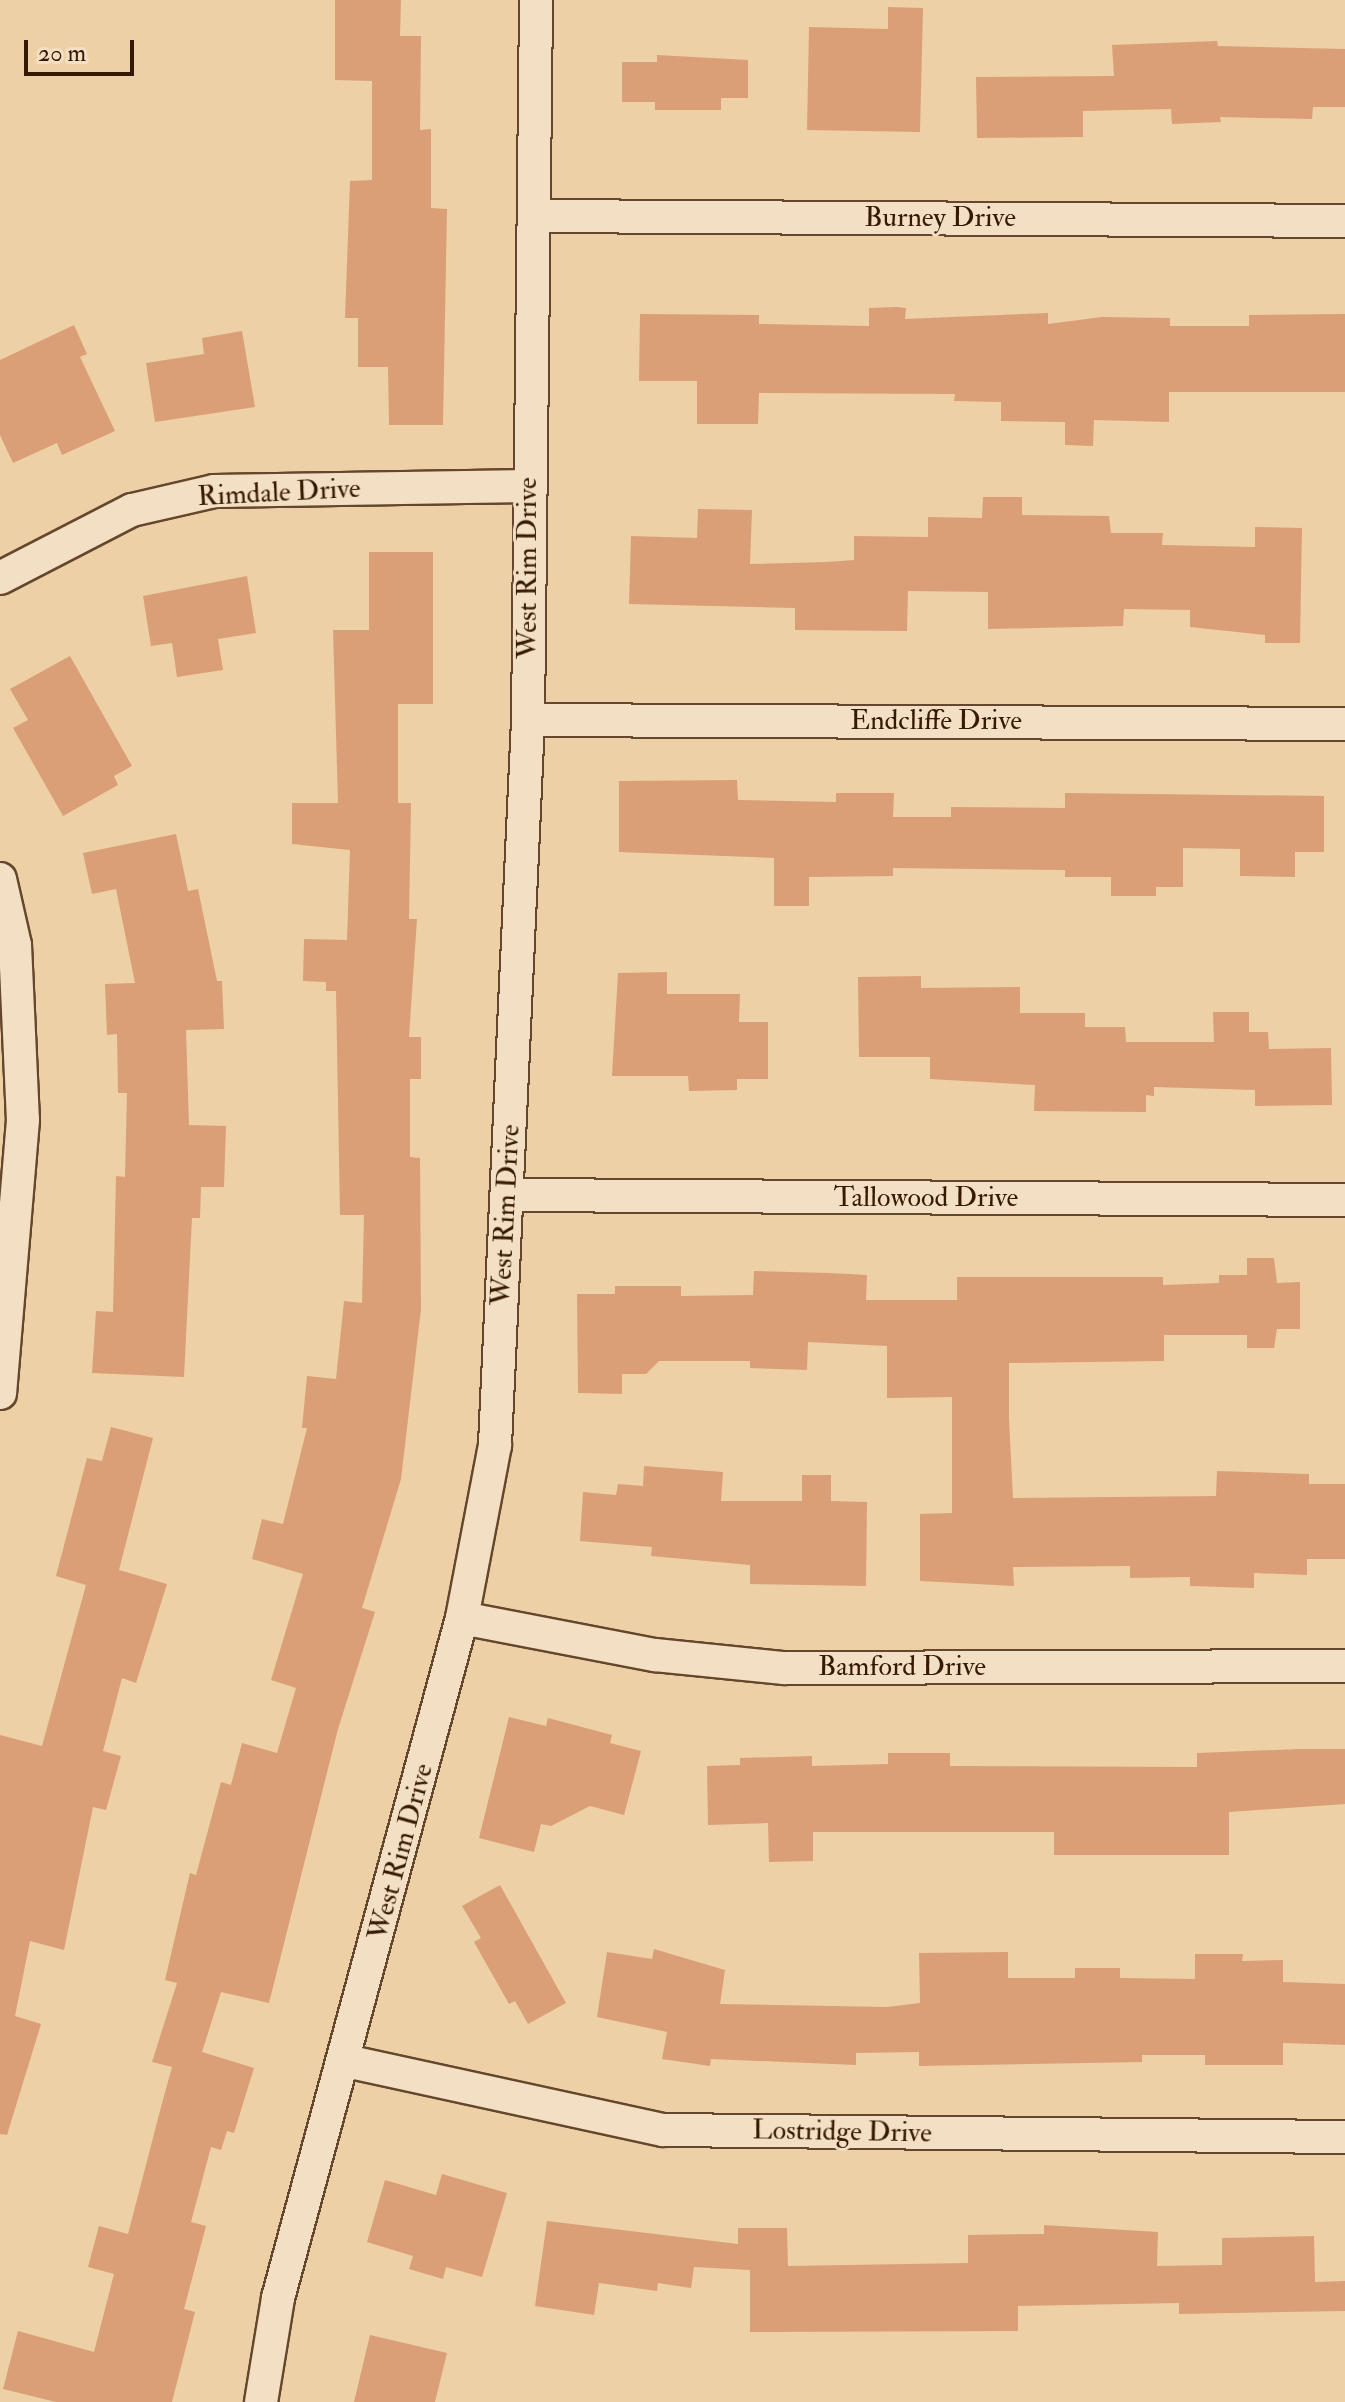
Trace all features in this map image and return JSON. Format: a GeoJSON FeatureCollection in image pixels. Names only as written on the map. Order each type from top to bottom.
{"type":"FeatureCollection","features":[{"type":"Feature","properties":{"kind":"street","name":"West Rim Drive"},"geometry":{"type":"LineString","coordinates":[[261,2402],[278,2298],[346,2061],[462,1618],[495,1445],[528,720],[536,0]]}},
{"type":"Feature","properties":{"kind":"street","name":"Burney Drive"},"geometry":{"type":"LineString","coordinates":[[535,216],[1345,221]]}},
{"type":"Feature","properties":{"kind":"street","name":"Rimdale Drive"},"geometry":{"type":"LineString","coordinates":[[0,578],[132,510],[214,491],[529,486]]}},
{"type":"Feature","properties":{"kind":"street","name":"Endcliffe Drive"},"geometry":{"type":"LineString","coordinates":[[528,720],[1345,724]]}},
{"type":"Feature","properties":{"kind":"street"},"geometry":{"type":"LineString","coordinates":[[0,879],[15,945],[23,1120],[0,1393]]}},
{"type":"Feature","properties":{"kind":"street","name":"Tallowood Drive"},"geometry":{"type":"LineString","coordinates":[[508,1195],[1345,1200]]}},
{"type":"Feature","properties":{"kind":"street","name":"Bamford Drive"},"geometry":{"type":"LineString","coordinates":[[462,1618],[655,1655],[784,1668],[1345,1666]]}},
{"type":"Feature","properties":{"kind":"street","name":"Lostridge Drive"},"geometry":{"type":"LineString","coordinates":[[346,2061],[663,2130],[1345,2137]]}},
{"type":"Feature","properties":{"kind":"building"},"geometry":{"type":"Polygon","coordinates":[[[335,0],[401,0],[400,36],[421,36],[420,130],[431,129],[431,208],[447,209],[443,425],[389,425],[388,367],[358,367],[358,318],[345,318],[350,181],[372,180],[372,81],[335,80],[335,0]]]}},
{"type":"Feature","properties":{"kind":"building"},"geometry":{"type":"Polygon","coordinates":[[[888,7],[923,8],[920,132],[807,130],[809,27],[888,29],[888,7]]]}},
{"type":"Feature","properties":{"kind":"building"},"geometry":{"type":"Polygon","coordinates":[[[1217,41],[1218,46],[1345,49],[1345,107],[1313,107],[1312,119],[1220,117],[1221,122],[1172,124],[1171,109],[1083,111],[1083,137],[977,138],[976,77],[1114,76],[1112,45],[1217,41]]]}},
{"type":"Feature","properties":{"kind":"building"},"geometry":{"type":"Polygon","coordinates":[[[657,55],[748,60],[748,98],[721,98],[721,110],[655,110],[655,102],[622,102],[622,62],[657,62],[657,55]]]}},
{"type":"Feature","properties":{"kind":"building"},"geometry":{"type":"Polygon","coordinates":[[[869,308],[906,308],[905,319],[1048,313],[1048,324],[1102,317],[1170,318],[1170,326],[1249,326],[1249,315],[1345,314],[1345,392],[1169,392],[1169,422],[1094,420],[1093,446],[1065,445],[1065,422],[1001,421],[1001,402],[954,401],[955,394],[759,393],[758,424],[697,424],[697,381],[639,381],[640,314],[759,315],[759,324],[869,326],[869,308]]]}},
{"type":"Feature","properties":{"kind":"building"},"geometry":{"type":"Polygon","coordinates":[[[74,325],[87,354],[80,357],[115,431],[62,455],[57,443],[13,463],[0,435],[0,360],[74,325]]]}},
{"type":"Feature","properties":{"kind":"building"},"geometry":{"type":"Polygon","coordinates":[[[242,331],[255,407],[155,422],[146,363],[204,354],[202,338],[242,331]]]}},
{"type":"Feature","properties":{"kind":"building"},"geometry":{"type":"Polygon","coordinates":[[[983,497],[1022,497],[1022,515],[1109,516],[1111,533],[1163,533],[1162,545],[1255,547],[1255,527],[1302,528],[1300,643],[1265,643],[1265,635],[1190,627],[1190,610],[1124,609],[1123,626],[988,629],[988,592],[908,591],[907,631],[795,630],[795,608],[629,604],[631,536],[697,538],[698,509],[752,510],[750,564],[827,562],[854,560],[854,536],[928,537],[928,517],[982,518],[983,497]]]}},
{"type":"Feature","properties":{"kind":"building"},"geometry":{"type":"Polygon","coordinates":[[[369,552],[433,552],[433,704],[398,704],[398,803],[411,803],[409,919],[417,919],[409,1037],[421,1037],[421,1079],[410,1079],[410,1157],[420,1158],[421,1309],[401,1479],[362,1608],[375,1612],[338,1729],[269,2003],[221,1992],[202,2052],[254,2068],[234,2133],[227,2131],[221,2150],[211,2147],[191,2222],[206,2226],[184,2309],[195,2312],[172,2402],[56,2402],[3,2389],[18,2331],[94,2352],[114,2274],[88,2267],[99,2226],[128,2234],[172,2067],[152,2062],[177,1983],[165,1980],[190,1873],[196,1875],[221,1782],[231,1785],[242,1743],[277,1753],[296,1688],[271,1680],[303,1574],[252,1559],[262,1519],[283,1524],[307,1428],[302,1428],[307,1376],[336,1379],[344,1301],[362,1303],[364,1215],[340,1215],[336,991],[326,991],[326,982],[303,981],[304,939],[347,940],[350,850],[292,844],[292,803],[338,803],[333,630],[369,630],[369,552]]]}},
{"type":"Feature","properties":{"kind":"building"},"geometry":{"type":"Polygon","coordinates":[[[247,576],[256,633],[218,639],[223,670],[177,677],[172,643],[151,646],[143,596],[247,576]]]}},
{"type":"Feature","properties":{"kind":"building"},"geometry":{"type":"Polygon","coordinates":[[[70,656],[132,766],[114,776],[118,785],[63,816],[13,728],[28,720],[10,689],[70,656]]]}},
{"type":"Feature","properties":{"kind":"building"},"geometry":{"type":"Polygon","coordinates":[[[737,780],[738,800],[836,802],[836,793],[894,793],[893,817],[951,817],[951,807],[1065,808],[1065,793],[1324,796],[1324,852],[1295,852],[1295,877],[1240,876],[1240,849],[1183,848],[1183,887],[1156,887],[1156,896],[1111,896],[1111,877],[1065,877],[1065,870],[893,868],[893,876],[809,877],[809,906],[774,906],[774,858],[619,852],[619,781],[737,780]]]}},
{"type":"Feature","properties":{"kind":"building"},"geometry":{"type":"Polygon","coordinates":[[[176,834],[188,891],[198,889],[217,981],[222,981],[224,1029],[186,1030],[189,1125],[226,1126],[224,1187],[201,1187],[200,1218],[192,1218],[184,1377],[92,1373],[96,1311],[113,1312],[116,1176],[125,1177],[127,1093],[118,1093],[117,1034],[107,1035],[105,984],[135,983],[116,889],[92,894],[83,853],[176,834]]]}},
{"type":"Feature","properties":{"kind":"building"},"geometry":{"type":"Polygon","coordinates":[[[667,972],[667,994],[740,994],[739,1022],[768,1022],[768,1079],[737,1079],[737,1090],[689,1091],[688,1076],[612,1076],[618,973],[667,972]]]}},
{"type":"Feature","properties":{"kind":"building"},"geometry":{"type":"Polygon","coordinates":[[[921,976],[921,988],[1020,987],[1020,1013],[1085,1013],[1085,1027],[1125,1027],[1126,1042],[1214,1042],[1213,1012],[1249,1012],[1249,1032],[1268,1032],[1269,1049],[1331,1048],[1332,1105],[1255,1106],[1255,1090],[1154,1087],[1154,1096],[1146,1095],[1146,1112],[1034,1111],[1035,1085],[930,1079],[930,1057],[859,1057],[858,977],[921,976]]]}},
{"type":"Feature","properties":{"kind":"building"},"geometry":{"type":"Polygon","coordinates":[[[1247,1258],[1274,1258],[1277,1283],[1300,1282],[1300,1329],[1277,1329],[1274,1348],[1247,1348],[1247,1335],[1164,1335],[1164,1361],[1009,1363],[1009,1419],[1013,1498],[1216,1496],[1217,1471],[1309,1474],[1309,1484],[1345,1484],[1345,1559],[1307,1559],[1307,1575],[1254,1573],[1254,1588],[1190,1586],[1190,1577],[1130,1578],[1130,1566],[1013,1567],[1014,1586],[920,1581],[920,1514],[952,1513],[952,1397],[887,1398],[887,1346],[808,1342],[807,1370],[750,1368],[750,1361],[659,1361],[646,1374],[622,1374],[622,1394],[578,1393],[577,1294],[615,1294],[615,1286],[681,1286],[681,1296],[753,1295],[754,1271],[829,1273],[867,1275],[866,1300],[957,1300],[957,1277],[1163,1277],[1163,1285],[1219,1283],[1219,1275],[1247,1275],[1247,1258]]]}},
{"type":"Feature","properties":{"kind":"building"},"geometry":{"type":"Polygon","coordinates":[[[111,1427],[153,1438],[119,1570],[167,1584],[136,1683],[122,1678],[103,1751],[121,1756],[106,1810],[93,1807],[64,1950],[30,1941],[15,2016],[41,2024],[7,2135],[0,2134],[0,1735],[42,1746],[86,1585],[56,1576],[87,1458],[102,1461],[111,1427]]]}},
{"type":"Feature","properties":{"kind":"building"},"geometry":{"type":"Polygon","coordinates":[[[644,1466],[723,1472],[721,1501],[802,1501],[802,1475],[831,1475],[831,1501],[867,1502],[866,1586],[750,1584],[750,1565],[651,1556],[652,1547],[580,1541],[583,1492],[616,1495],[618,1484],[643,1486],[644,1466]]]}},
{"type":"Feature","properties":{"kind":"building"},"geometry":{"type":"Polygon","coordinates":[[[509,1717],[546,1726],[548,1718],[612,1735],[610,1743],[641,1751],[624,1815],[590,1806],[551,1826],[541,1824],[534,1852],[479,1838],[509,1717]]]}},
{"type":"Feature","properties":{"kind":"building"},"geometry":{"type":"Polygon","coordinates":[[[1345,1749],[1345,1804],[1229,1812],[1229,1855],[1054,1855],[1054,1832],[813,1832],[813,1861],[769,1862],[768,1823],[708,1825],[707,1766],[740,1765],[740,1758],[812,1756],[812,1766],[888,1764],[888,1753],[950,1753],[950,1766],[1197,1767],[1197,1753],[1345,1749]]]}},
{"type":"Feature","properties":{"kind":"building"},"geometry":{"type":"Polygon","coordinates":[[[500,1885],[566,2003],[528,2024],[515,2001],[509,2004],[474,1942],[481,1938],[462,1906],[500,1885]]]}},
{"type":"Feature","properties":{"kind":"building"},"geometry":{"type":"Polygon","coordinates":[[[654,1949],[725,1970],[720,2004],[887,2007],[920,2003],[919,1953],[1008,1952],[1008,1978],[1075,1978],[1075,1968],[1120,1968],[1120,1978],[1195,1979],[1195,1954],[1243,1954],[1242,1961],[1283,1960],[1283,1982],[1345,1984],[1345,2045],[1283,2043],[1283,2065],[1205,2065],[1205,2055],[1142,2055],[1142,2062],[919,2066],[919,2052],[856,2053],[856,2065],[711,2059],[710,2066],[662,2059],[667,2032],[597,2017],[607,1952],[652,1959],[654,1949]]]}},
{"type":"Feature","properties":{"kind":"building"},"geometry":{"type":"Polygon","coordinates":[[[442,2174],[507,2193],[482,2277],[446,2267],[443,2279],[409,2269],[413,2256],[367,2242],[385,2180],[436,2195],[442,2174]]]}},
{"type":"Feature","properties":{"kind":"building"},"geometry":{"type":"Polygon","coordinates":[[[547,2221],[738,2244],[738,2228],[787,2228],[788,2266],[968,2263],[968,2235],[1044,2234],[1044,2225],[1158,2232],[1157,2266],[1222,2265],[1222,2238],[1314,2236],[1315,2282],[1345,2281],[1345,2311],[1179,2314],[1179,2303],[1018,2306],[1018,2331],[750,2332],[750,2270],[694,2267],[691,2288],[658,2283],[657,2291],[599,2283],[594,2315],[535,2306],[547,2221]]]}},
{"type":"Feature","properties":{"kind":"building"},"geometry":{"type":"Polygon","coordinates":[[[370,2335],[447,2353],[435,2402],[354,2402],[370,2335]]]}}]}
